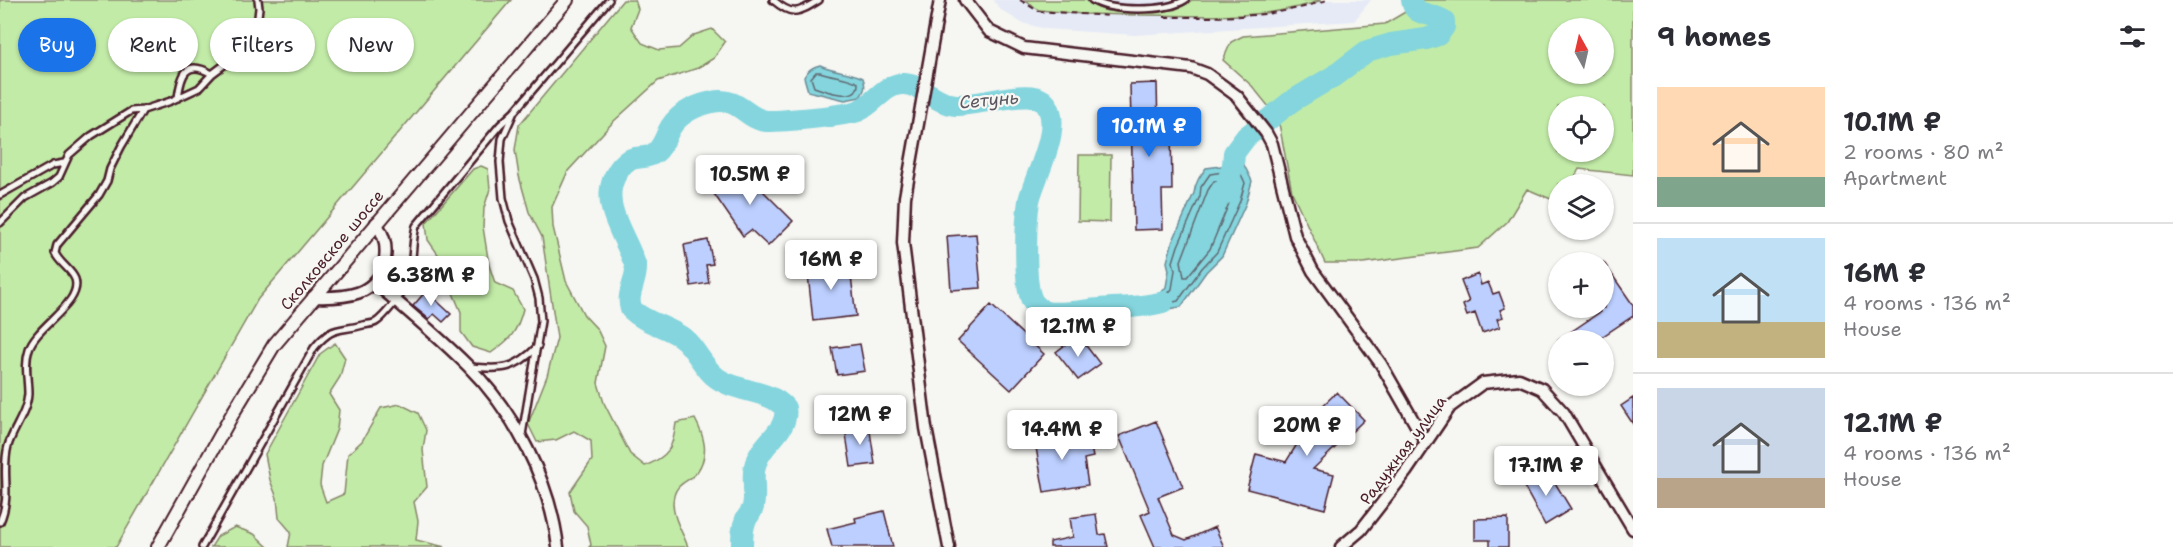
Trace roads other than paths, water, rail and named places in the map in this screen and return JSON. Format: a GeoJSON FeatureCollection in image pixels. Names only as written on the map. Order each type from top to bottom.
{"type":"FeatureCollection","features":[{"type":"Feature","properties":{"kind":"street","name":"Сколковское шоссе"},"geometry":{"type":"LineString","coordinates":[[158,547],[274,345],[567,0]]}},
{"type":"Feature","properties":{"kind":"street"},"geometry":{"type":"LineString","coordinates":[[940,0],[905,197],[903,243],[926,428],[949,547]]}},
{"type":"Feature","properties":{"kind":"street"},"geometry":{"type":"LineString","coordinates":[[965,0],[989,31],[1015,45],[1039,51],[1191,68],[1208,74],[1237,96],[1272,144],[1295,236],[1313,271],[1381,364],[1425,441]]}},
{"type":"Feature","properties":{"kind":"street"},"geometry":{"type":"LineString","coordinates":[[313,297],[341,298],[375,283],[383,270],[387,249],[383,234],[376,223]]}},
{"type":"Feature","properties":{"kind":"street"},"geometry":{"type":"LineString","coordinates":[[375,283],[469,367],[499,403],[522,438],[542,480],[558,547]]}},
{"type":"Feature","properties":{"kind":"street","name":"Радужная улица"},"geometry":{"type":"LineString","coordinates":[[1341,547],[1361,530],[1406,472],[1450,407],[1483,383],[1518,379],[1542,389],[1564,413],[1633,529]]}},
{"type":"Feature","properties":{"kind":"lane"},"geometry":{"type":"LineString","coordinates":[[0,223],[25,198],[52,183],[64,169],[64,163],[75,149],[98,131],[131,111],[143,110],[199,88],[228,62],[244,42],[258,17],[260,8],[258,0]]}},
{"type":"Feature","properties":{"kind":"lane"},"geometry":{"type":"LineString","coordinates":[[202,547],[314,348],[324,336],[336,329],[377,321],[395,300],[408,284],[412,264],[412,241],[416,226],[609,0]]}},
{"type":"Feature","properties":{"kind":"lane"},"geometry":{"type":"LineString","coordinates":[[773,0],[792,13],[802,11],[819,0]]}},
{"type":"Feature","properties":{"kind":"lane"},"geometry":{"type":"LineString","coordinates":[[1092,0],[1107,7],[1137,8],[1164,8],[1185,0]]}},
{"type":"Feature","properties":{"kind":"lane"},"geometry":{"type":"LineString","coordinates":[[1137,0],[1137,8]]}},
{"type":"Feature","properties":{"kind":"lane"},"geometry":{"type":"LineString","coordinates":[[178,98],[180,83],[189,69],[194,67],[212,74]]}},
{"type":"Feature","properties":{"kind":"lane"},"geometry":{"type":"LineString","coordinates":[[0,522],[7,501],[6,459],[9,445],[28,396],[26,359],[29,347],[38,333],[71,299],[75,290],[75,279],[55,254],[57,245],[99,195],[121,147],[143,110]]}},
{"type":"Feature","properties":{"kind":"lane"},"geometry":{"type":"LineString","coordinates":[[514,112],[502,138],[500,162],[503,198],[509,221],[534,279],[539,298],[541,321],[522,438]]}},
{"type":"Feature","properties":{"kind":"lane"},"geometry":{"type":"LineString","coordinates":[[0,195],[54,165],[64,163]]}},
{"type":"Feature","properties":{"kind":"lane"},"geometry":{"type":"LineString","coordinates":[[469,367],[498,369],[512,366],[525,360],[538,345]]}},
{"type":"Feature","properties":{"kind":"water"},"geometry":{"type":"Polygon","coordinates":[[[820,65],[863,78],[864,88],[860,97],[845,100],[808,91],[804,77],[810,69],[820,65]]]}},
{"type":"Feature","properties":{"kind":"water"},"geometry":{"type":"Polygon","coordinates":[[[1244,165],[1252,181],[1246,203],[1222,256],[1206,272],[1181,307],[1133,314],[1135,300],[1153,297],[1166,287],[1169,270],[1167,262],[1172,243],[1200,177],[1206,168],[1244,165]]]}},
{"type":"Feature","properties":{"kind":"waterway","name":"Сетунь"},"geometry":{"type":"LineString","coordinates":[[1224,194],[1233,165],[1234,153],[1246,137],[1292,101],[1334,76],[1367,51],[1438,35],[1444,27],[1444,21],[1420,12],[1413,6],[1412,0]]}},
{"type":"Feature","properties":{"kind":"waterway","name":"Сетунь"},"geometry":{"type":"LineString","coordinates":[[742,547],[744,526],[753,507],[756,462],[781,428],[785,408],[779,402],[762,394],[725,383],[717,378],[684,339],[643,318],[631,309],[630,293],[636,268],[617,223],[611,200],[611,188],[620,167],[631,159],[645,157],[656,152],[671,126],[686,112],[705,104],[722,101],[736,105],[753,117],[767,121],[828,116],[858,111],[884,91],[901,84],[915,86],[942,101],[956,105],[1013,97],[1035,97],[1042,100],[1049,109],[1052,121],[1047,150],[1032,191],[1028,210],[1027,268],[1033,302],[1043,311],[1056,313],[1163,302]]}}]}
